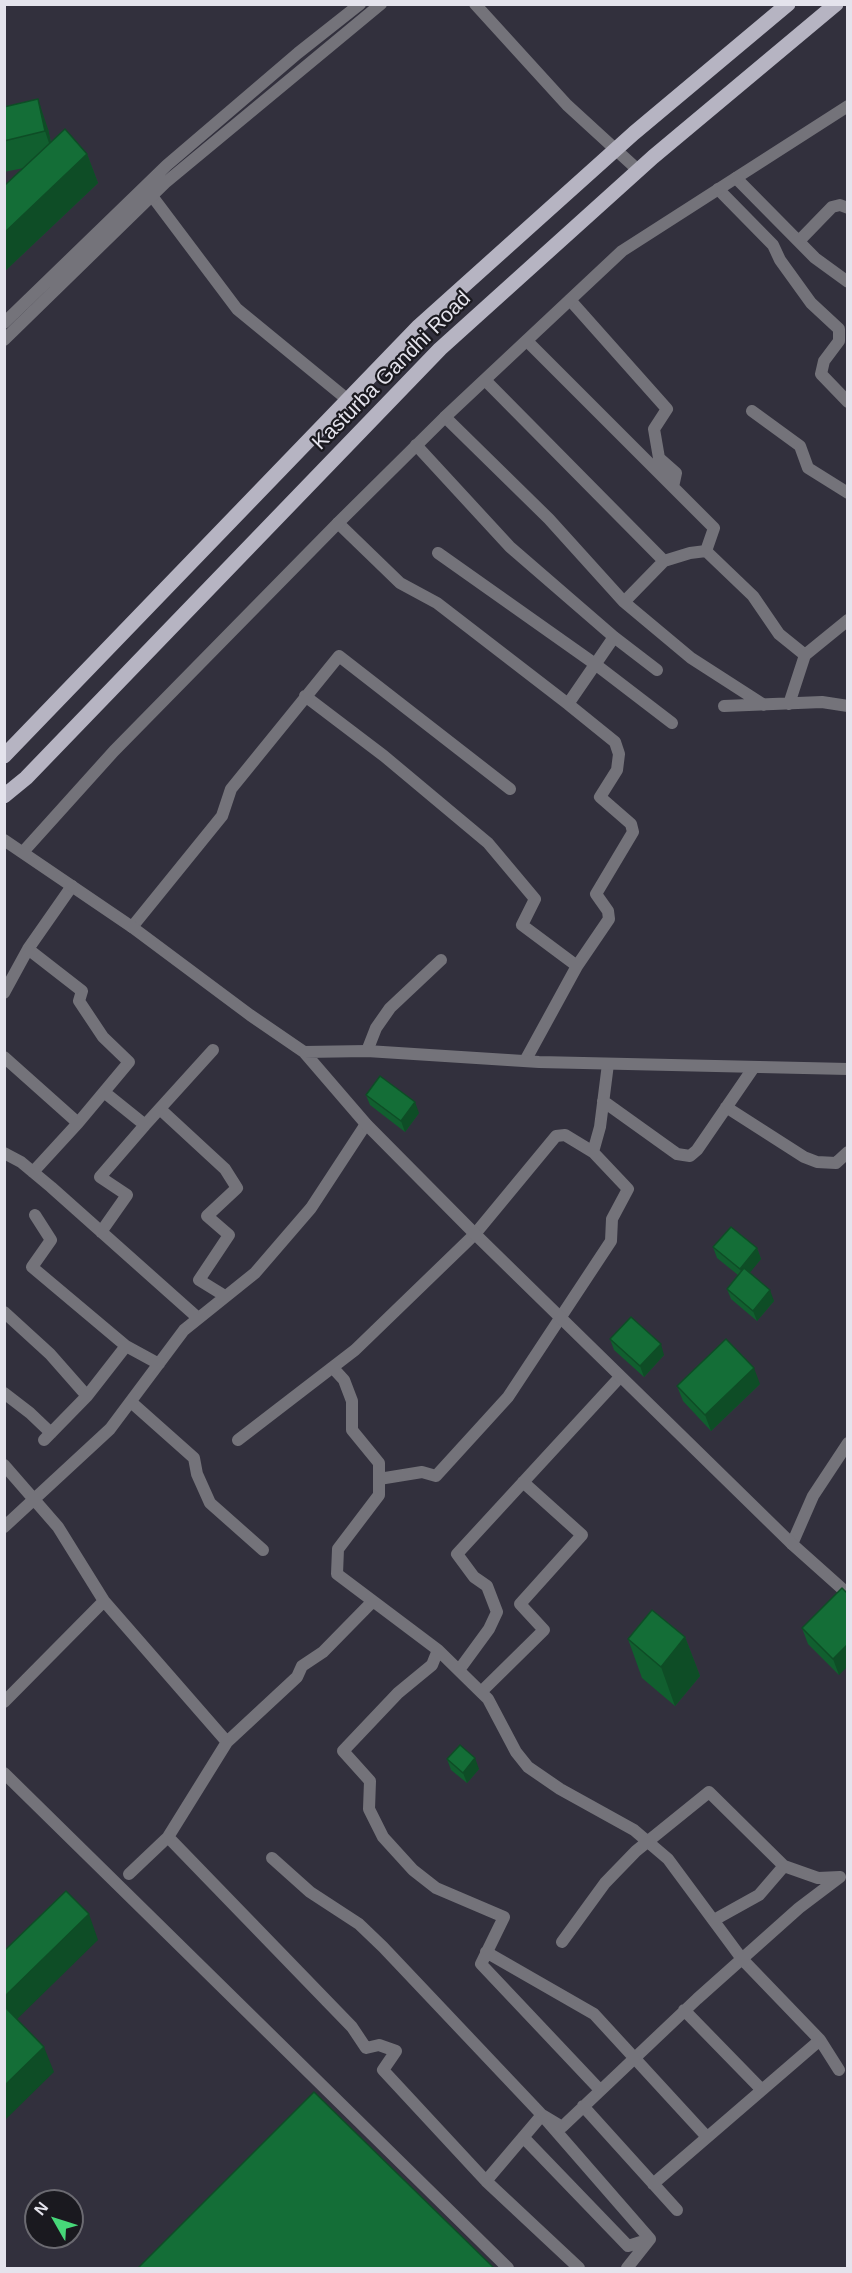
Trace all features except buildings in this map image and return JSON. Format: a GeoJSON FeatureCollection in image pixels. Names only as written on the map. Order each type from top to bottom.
{"type":"FeatureCollection","features":[{"type":"Feature","properties":{"kind":"main road","name":"Kasturba Gandhi Road"},"geometry":{"type":"LineString","coordinates":[[4,756],[348,400],[466,282],[617,148],[788,4]]}},
{"type":"Feature","properties":{"kind":"main road","name":"Kasturba Gandhi Road"},"geometry":{"type":"LineString","coordinates":[[4,796],[26,778],[440,349],[638,170],[836,4]]}},
{"type":"Feature","properties":{"kind":"street"},"geometry":{"type":"LineString","coordinates":[[4,323],[167,165],[298,53],[360,4]]}},
{"type":"Feature","properties":{"kind":"street"},"geometry":{"type":"LineString","coordinates":[[4,340],[152,196],[381,4]]}},
{"type":"Feature","properties":{"kind":"street"},"geometry":{"type":"LineString","coordinates":[[475,4],[567,105],[617,148],[638,170]]}},
{"type":"Feature","properties":{"kind":"street"},"geometry":{"type":"LineString","coordinates":[[23,852],[114,751],[338,523],[445,417],[622,251],[848,106]]}},
{"type":"Feature","properties":{"kind":"street"},"geometry":{"type":"LineString","coordinates":[[736,178],[799,242],[848,282]]}},
{"type":"Feature","properties":{"kind":"street"},"geometry":{"type":"LineString","coordinates":[[718,189],[772,245],[811,303],[839,329],[839,341],[824,362],[820,374],[848,402]]}},
{"type":"Feature","properties":{"kind":"street"},"geometry":{"type":"LineString","coordinates":[[152,196],[237,309],[348,400]]}},
{"type":"Feature","properties":{"kind":"street"},"geometry":{"type":"LineString","coordinates":[[799,242],[832,207],[840,205],[848,208]]}},
{"type":"Feature","properties":{"kind":"street"},"geometry":{"type":"LineString","coordinates":[[570,300],[667,409],[654,429],[660,458],[676,473],[673,487]]}},
{"type":"Feature","properties":{"kind":"street"},"geometry":{"type":"LineString","coordinates":[[527,341],[714,528],[706,551]]}},
{"type":"Feature","properties":{"kind":"street"},"geometry":{"type":"LineString","coordinates":[[485,380],[664,561]]}},
{"type":"Feature","properties":{"kind":"street"},"geometry":{"type":"LineString","coordinates":[[752,411],[800,446],[807,468],[848,493]]}},
{"type":"Feature","properties":{"kind":"street"},"geometry":{"type":"LineString","coordinates":[[445,417],[549,519],[624,602],[691,657],[764,705]]}},
{"type":"Feature","properties":{"kind":"street"},"geometry":{"type":"LineString","coordinates":[[416,445],[510,547],[614,637],[657,670]]}},
{"type":"Feature","properties":{"kind":"street"},"geometry":{"type":"LineString","coordinates":[[338,523],[400,582],[437,603],[615,742],[619,764],[600,797],[631,824],[633,832],[597,889],[597,898],[608,912],[609,919],[577,966],[538,1034],[525,1062]]}},
{"type":"Feature","properties":{"kind":"street"},"geometry":{"type":"LineString","coordinates":[[624,602],[664,561],[706,551]]}},
{"type":"Feature","properties":{"kind":"street"},"geometry":{"type":"LineString","coordinates":[[706,551],[753,596],[779,634],[805,655]]}},
{"type":"Feature","properties":{"kind":"street"},"geometry":{"type":"LineString","coordinates":[[438,553],[595,664],[672,723]]}},
{"type":"Feature","properties":{"kind":"street"},"geometry":{"type":"LineString","coordinates":[[789,704],[805,655],[848,620]]}},
{"type":"Feature","properties":{"kind":"street"},"geometry":{"type":"LineString","coordinates":[[568,704],[614,637]]}},
{"type":"Feature","properties":{"kind":"street"},"geometry":{"type":"LineString","coordinates":[[132,927],[222,816],[231,789],[334,658],[342,656],[510,789]]}},
{"type":"Feature","properties":{"kind":"street"},"geometry":{"type":"LineString","coordinates":[[305,696],[384,756],[488,843],[535,899],[522,925],[577,966]]}},
{"type":"Feature","properties":{"kind":"street"},"geometry":{"type":"LineString","coordinates":[[724,706],[822,702],[848,706]]}},
{"type":"Feature","properties":{"kind":"street"},"geometry":{"type":"LineString","coordinates":[[4,840],[132,927],[250,1015],[304,1052],[366,1124],[475,1234],[792,1544],[848,1594]]}},
{"type":"Feature","properties":{"kind":"street"},"geometry":{"type":"LineString","coordinates":[[4,993],[28,950],[72,886]]}},
{"type":"Feature","properties":{"kind":"street"},"geometry":{"type":"LineString","coordinates":[[28,950],[82,991],[79,1001],[103,1037],[129,1062],[33,1172]]}},
{"type":"Feature","properties":{"kind":"street"},"geometry":{"type":"LineString","coordinates":[[367,1051],[376,1028],[390,1008],[441,960]]}},
{"type":"Feature","properties":{"kind":"street"},"geometry":{"type":"LineString","coordinates":[[101,1232],[127,1195],[100,1177],[213,1050]]}},
{"type":"Feature","properties":{"kind":"street"},"geometry":{"type":"LineString","coordinates":[[304,1052],[367,1051],[525,1062],[848,1068]]}},
{"type":"Feature","properties":{"kind":"street"},"geometry":{"type":"LineString","coordinates":[[4,1057],[78,1123]]}},
{"type":"Feature","properties":{"kind":"street"},"geometry":{"type":"LineString","coordinates":[[593,1152],[608,1064]]}},
{"type":"Feature","properties":{"kind":"street"},"geometry":{"type":"LineString","coordinates":[[603,1101],[683,1156],[690,1156],[697,1150],[754,1066]]}},
{"type":"Feature","properties":{"kind":"street"},"geometry":{"type":"LineString","coordinates":[[104,1092],[145,1125]]}},
{"type":"Feature","properties":{"kind":"street"},"geometry":{"type":"LineString","coordinates":[[726,1107],[804,1157],[817,1162],[836,1163],[848,1152]]}},
{"type":"Feature","properties":{"kind":"street"},"geometry":{"type":"LineString","coordinates":[[160,1109],[225,1169],[237,1188],[207,1216],[229,1235],[199,1280],[225,1296]]}},
{"type":"Feature","properties":{"kind":"street"},"geometry":{"type":"LineString","coordinates":[[4,1527],[110,1429],[184,1330],[255,1273],[311,1208],[366,1124]]}},
{"type":"Feature","properties":{"kind":"street"},"geometry":{"type":"LineString","coordinates":[[238,1440],[355,1350],[475,1234],[556,1136],[565,1135],[593,1152],[625,1184],[627,1193],[612,1220],[611,1241],[508,1397],[436,1476],[422,1472],[379,1479]]}},
{"type":"Feature","properties":{"kind":"street"},"geometry":{"type":"LineString","coordinates":[[4,1154],[33,1172],[198,1318]]}},
{"type":"Feature","properties":{"kind":"street"},"geometry":{"type":"LineString","coordinates":[[35,1215],[51,1240],[32,1267],[126,1346],[159,1364]]}},
{"type":"Feature","properties":{"kind":"street"},"geometry":{"type":"LineString","coordinates":[[4,1311],[50,1354],[87,1396]]}},
{"type":"Feature","properties":{"kind":"street"},"geometry":{"type":"LineString","coordinates":[[4,1394],[30,1413],[48,1437],[87,1396],[126,1346]]}},
{"type":"Feature","properties":{"kind":"street"},"geometry":{"type":"LineString","coordinates":[[333,1368],[344,1380],[352,1401],[352,1430],[379,1463],[379,1496],[338,1549],[337,1574],[438,1650],[489,1699],[516,1752],[528,1767],[542,1778],[615,1818],[648,1841],[681,1873],[742,1959],[820,2040],[839,2070]]}},
{"type":"Feature","properties":{"kind":"street"},"geometry":{"type":"LineString","coordinates":[[459,1670],[489,1629],[498,1612],[487,1586],[474,1576],[457,1554],[620,1377]]}},
{"type":"Feature","properties":{"kind":"street"},"geometry":{"type":"LineString","coordinates":[[131,1402],[194,1458],[197,1474],[210,1503],[263,1550]]}},
{"type":"Feature","properties":{"kind":"street"},"geometry":{"type":"LineString","coordinates":[[792,1544],[813,1496],[848,1443]]}},
{"type":"Feature","properties":{"kind":"street"},"geometry":{"type":"LineString","coordinates":[[4,1465],[58,1527],[104,1601],[228,1742]]}},
{"type":"Feature","properties":{"kind":"street"},"geometry":{"type":"LineString","coordinates":[[481,1692],[544,1630],[520,1604],[582,1535],[523,1482]]}},
{"type":"Feature","properties":{"kind":"street"},"geometry":{"type":"LineString","coordinates":[[4,1702],[104,1601]]}},
{"type":"Feature","properties":{"kind":"street"},"geometry":{"type":"LineString","coordinates":[[129,1874],[168,1838],[228,1742],[297,1677],[302,1666],[323,1652],[374,1601]]}},
{"type":"Feature","properties":{"kind":"street"},"geometry":{"type":"LineString","coordinates":[[438,1650],[432,1665],[398,1693],[343,1751],[370,1781],[369,1809],[383,1837],[413,1870],[436,1888],[504,1917],[481,1964],[600,2090]]}},
{"type":"Feature","properties":{"kind":"street"},"geometry":{"type":"LineString","coordinates":[[4,1773],[508,2268]]}},
{"type":"Feature","properties":{"kind":"street"},"geometry":{"type":"LineString","coordinates":[[562,1942],[605,1883],[648,1841],[709,1792],[784,1866],[818,1878],[844,1877]]}},
{"type":"Feature","properties":{"kind":"street"},"geometry":{"type":"LineString","coordinates":[[168,1838],[352,2027],[366,2048],[379,2045],[396,2051],[383,2070],[486,2181],[579,2268]]}},
{"type":"Feature","properties":{"kind":"street"},"geometry":{"type":"LineString","coordinates":[[272,1858],[310,1892],[359,1924],[383,1947],[542,2115],[650,2239]]}},
{"type":"Feature","properties":{"kind":"street"},"geometry":{"type":"LineString","coordinates":[[714,1920],[759,1895],[784,1866]]}},
{"type":"Feature","properties":{"kind":"street"},"geometry":{"type":"LineString","coordinates":[[542,2115],[562,2127],[684,2010],[799,1908],[844,1877]]}},
{"type":"Feature","properties":{"kind":"street"},"geometry":{"type":"LineString","coordinates":[[486,1952],[594,2014],[707,2138]]}},
{"type":"Feature","properties":{"kind":"street"},"geometry":{"type":"LineString","coordinates":[[684,2010],[762,2090]]}},
{"type":"Feature","properties":{"kind":"street"},"geometry":{"type":"LineString","coordinates":[[653,2184],[820,2040]]}},
{"type":"Feature","properties":{"kind":"street"},"geometry":{"type":"LineString","coordinates":[[583,2106],[677,2211]]}},
{"type":"Feature","properties":{"kind":"street"},"geometry":{"type":"LineString","coordinates":[[486,2181],[542,2115]]}},
{"type":"Feature","properties":{"kind":"street"},"geometry":{"type":"LineString","coordinates":[[524,2137],[628,2246],[650,2239]]}},
{"type":"Feature","properties":{"kind":"street"},"geometry":{"type":"LineString","coordinates":[[627,2268],[650,2239]]}}]}
